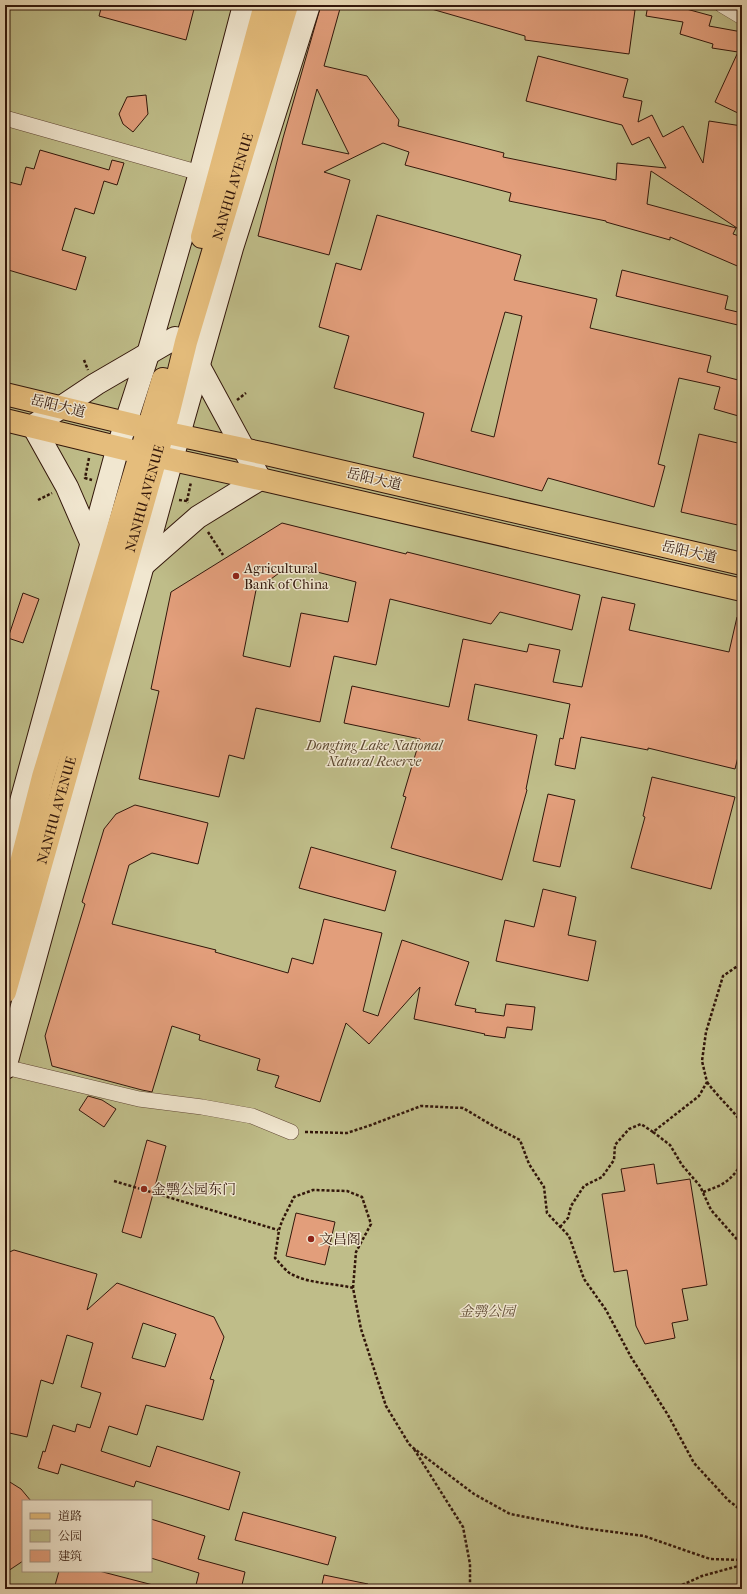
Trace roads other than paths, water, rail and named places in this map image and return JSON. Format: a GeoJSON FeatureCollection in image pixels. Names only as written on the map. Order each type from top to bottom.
{"type":"FeatureCollection","features":[{"type":"Feature","properties":{"kind":"main road"},"geometry":{"type":"LineString","coordinates":[[5,860],[118,447],[148,354],[200,173],[244,5]]}},
{"type":"Feature","properties":{"kind":"main road","name":"NANHU AVENUE"},"geometry":{"type":"LineString","coordinates":[[5,925],[43,777],[156,456],[163,432],[181,340],[265,5]]}},
{"type":"Feature","properties":{"kind":"main road","name":"NANHU AVENUE"},"geometry":{"type":"LineString","coordinates":[[181,340],[287,5]]}},
{"type":"Feature","properties":{"kind":"main road"},"geometry":{"type":"LineString","coordinates":[[163,432],[198,365],[232,248],[309,5]]}},
{"type":"Feature","properties":{"kind":"main road"},"geometry":{"type":"LineString","coordinates":[[181,340],[198,365],[260,479],[198,517],[143,566],[111,582],[67,486],[33,426],[96,384],[148,354],[181,340]]}},
{"type":"Feature","properties":{"kind":"main road","name":"岳阳大道"},"geometry":{"type":"LineString","coordinates":[[5,394],[163,432],[742,564]]}},
{"type":"Feature","properties":{"kind":"main road","name":"岳阳大道"},"geometry":{"type":"LineString","coordinates":[[5,420],[742,590]]}},
{"type":"Feature","properties":{"kind":"main road"},"geometry":{"type":"LineString","coordinates":[[5,1067],[143,566],[156,456]]}},
{"type":"Feature","properties":{"kind":"main road","name":"NANHU AVENUE"},"geometry":{"type":"LineString","coordinates":[[5,992],[111,582]]}},
{"type":"Feature","properties":{"kind":"street"},"geometry":{"type":"LineString","coordinates":[[722,5],[742,17]]}},
{"type":"Feature","properties":{"kind":"street"},"geometry":{"type":"LineString","coordinates":[[5,118],[200,173]]}},
{"type":"Feature","properties":{"kind":"street"},"geometry":{"type":"LineString","coordinates":[[5,1067],[139,1099],[202,1107],[252,1116],[291,1132]]}},
{"type":"Feature","properties":{"kind":"place","name":"Agricultural Bank of China"},"geometry":{"type":"Point","coordinates":[236,576]}},
{"type":"Feature","properties":{"kind":"place","name":"金鹗公园东门"},"geometry":{"type":"Point","coordinates":[144,1189]}},
{"type":"Feature","properties":{"kind":"place","name":"文昌阁"},"geometry":{"type":"Point","coordinates":[311,1239]}},
{"type":"Feature","properties":{"kind":"park label","name":"Dongting Lake National Natural Reserve"},"geometry":{"type":"Point","coordinates":[374,754]}},
{"type":"Feature","properties":{"kind":"park label","name":"金鹗公园"},"geometry":{"type":"Point","coordinates":[487,1311]}}]}
